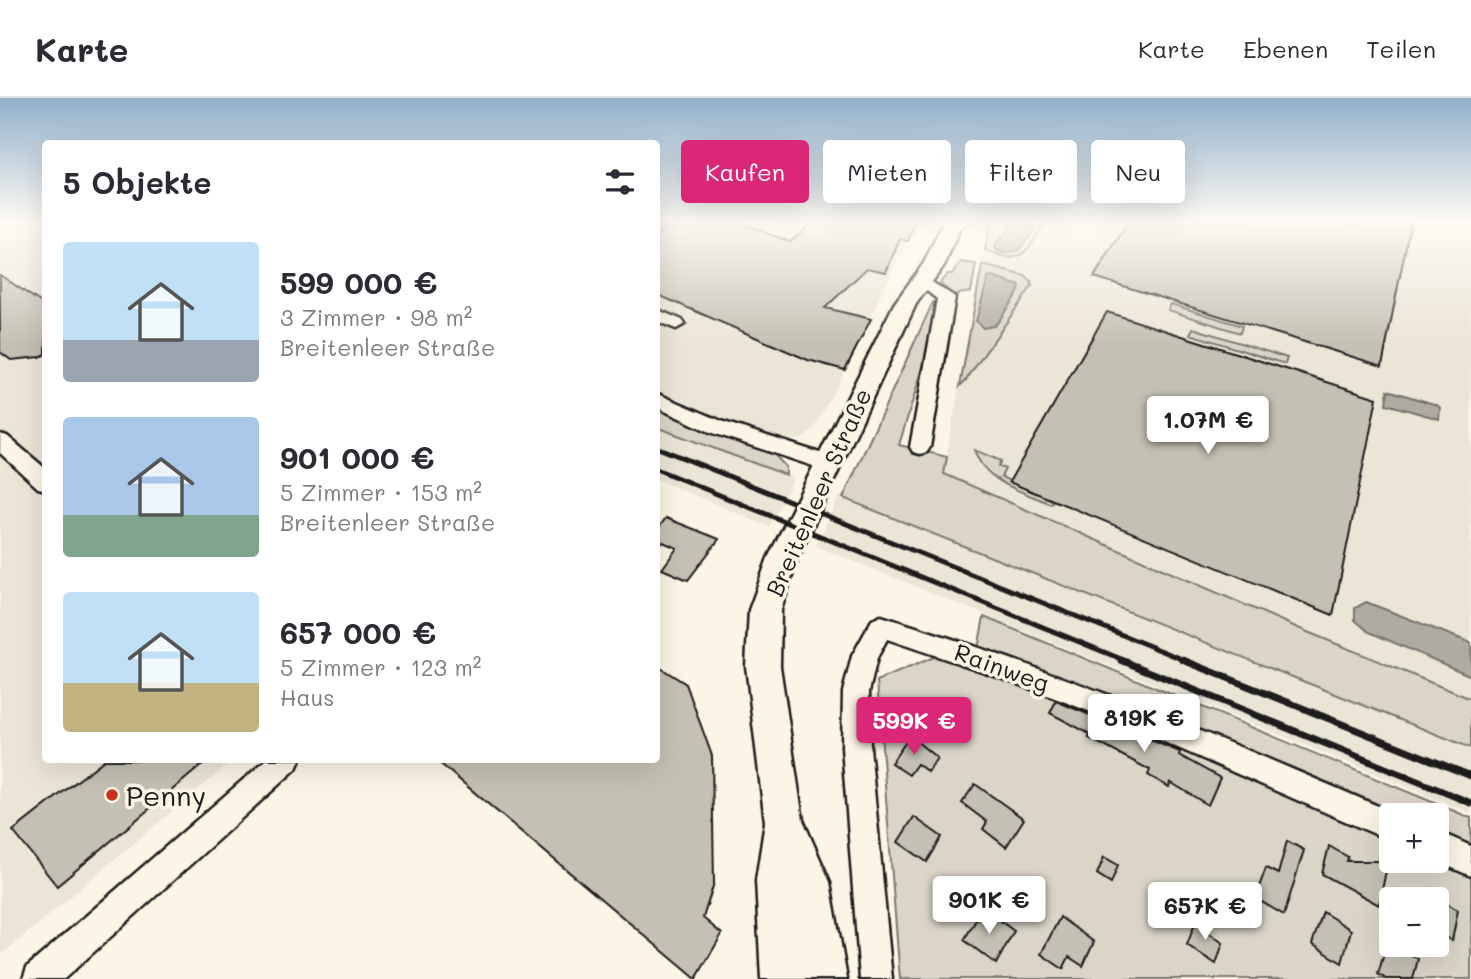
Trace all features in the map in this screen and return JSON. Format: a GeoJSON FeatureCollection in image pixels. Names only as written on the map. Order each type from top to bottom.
{"type":"FeatureCollection","features":[{"type":"Feature","properties":{"kind":"main road","name":"Breitenleer Straße"},"geometry":{"type":"LineString","coordinates":[[825,978],[810,882],[784,822],[762,666],[762,636],[772,586],[828,463],[905,304],[935,262]]}},
{"type":"Feature","properties":{"kind":"main road","name":"Breitenleer Straße"},"geometry":{"type":"LineString","coordinates":[[783,978],[776,880],[784,822]]}},
{"type":"Feature","properties":{"kind":"street"},"geometry":{"type":"LineString","coordinates":[[920,447],[946,297],[921,280]]}},
{"type":"Feature","properties":{"kind":"street"},"geometry":{"type":"LineString","coordinates":[[660,401],[716,427],[828,463]]}},
{"type":"Feature","properties":{"kind":"street"},"geometry":{"type":"LineString","coordinates":[[0,441],[42,478]]}},
{"type":"Feature","properties":{"kind":"street","name":"Rainweg"},"geometry":{"type":"LineString","coordinates":[[876,979],[856,747],[856,692],[865,656],[881,627],[952,648],[1125,712],[1379,821]]}},
{"type":"Feature","properties":{"kind":"street"},"geometry":{"type":"LineString","coordinates":[[39,979],[283,763]]}},
{"type":"Feature","properties":{"kind":"street"},"geometry":{"type":"LineString","coordinates":[[1449,851],[1471,861]]}},
{"type":"Feature","properties":{"kind":"street"},"geometry":{"type":"LineString","coordinates":[[783,978],[825,978]]}},
{"type":"Feature","properties":{"kind":"shaded area"},"geometry":{"type":"Polygon","coordinates":[[[0,262],[42,262],[42,763],[229,763],[0,956],[0,262]]]}},
{"type":"Feature","properties":{"kind":"shaded area"},"geometry":{"type":"Polygon","coordinates":[[[660,262],[896,262],[813,430],[804,438],[783,442],[729,427],[660,395],[660,262]]]}},
{"type":"Feature","properties":{"kind":"shaded area"},"geometry":{"type":"Polygon","coordinates":[[[961,262],[976,264],[971,292],[952,295],[940,283],[947,274],[952,274],[961,262]]]}},
{"type":"Feature","properties":{"kind":"shaded area"},"geometry":{"type":"Polygon","coordinates":[[[982,262],[1471,262],[1471,699],[1305,631],[943,474],[982,262]]]}},
{"type":"Feature","properties":{"kind":"shaded area"},"geometry":{"type":"Polygon","coordinates":[[[982,265],[1025,276],[1032,286],[960,386],[982,265]]]}},
{"type":"Feature","properties":{"kind":"shaded area"},"geometry":{"type":"Polygon","coordinates":[[[988,278],[1020,286],[998,322],[994,326],[983,328],[976,321],[988,278]]]}},
{"type":"Feature","properties":{"kind":"shaded area"},"geometry":{"type":"Polygon","coordinates":[[[933,302],[941,309],[899,445],[947,457],[944,474],[1305,631],[1471,699],[1471,748],[843,498],[933,302]]]}},
{"type":"Feature","properties":{"kind":"shaded area"},"geometry":{"type":"Polygon","coordinates":[[[1171,304],[1242,326],[1240,333],[1168,310],[1171,304]]]}},
{"type":"Feature","properties":{"kind":"shaded area"},"geometry":{"type":"Polygon","coordinates":[[[1193,328],[1287,358],[1285,364],[1190,334],[1193,328]]]}},
{"type":"Feature","properties":{"kind":"shaded area"},"geometry":{"type":"Polygon","coordinates":[[[1388,390],[1437,405],[1440,408],[1439,419],[1386,404],[1388,390]]]}},
{"type":"Feature","properties":{"kind":"shaded area"},"geometry":{"type":"Polygon","coordinates":[[[660,405],[767,447],[786,467],[786,475],[660,428],[660,405]]]}},
{"type":"Feature","properties":{"kind":"shaded area"},"geometry":{"type":"Polygon","coordinates":[[[660,428],[794,478],[769,527],[660,481],[660,428]]]}},
{"type":"Feature","properties":{"kind":"shaded area"},"geometry":{"type":"Polygon","coordinates":[[[974,450],[1001,461],[998,466],[1005,469],[1001,477],[1053,500],[1051,504],[996,478],[979,461],[974,450]]]}},
{"type":"Feature","properties":{"kind":"shaded area"},"geometry":{"type":"Polygon","coordinates":[[[839,496],[1471,748],[1471,813],[1449,803],[816,546],[839,496]]]}},
{"type":"Feature","properties":{"kind":"shaded area"},"geometry":{"type":"Polygon","coordinates":[[[1366,602],[1471,643],[1471,676],[1369,632],[1355,620],[1355,608],[1366,602]]]}},
{"type":"Feature","properties":{"kind":"shaded area"},"geometry":{"type":"Polygon","coordinates":[[[984,617],[1435,803],[1379,803],[1379,873],[1449,873],[1449,809],[1471,818],[1471,979],[900,979],[877,681],[946,652],[974,670],[984,617]]]}},
{"type":"Feature","properties":{"kind":"building"},"geometry":{"type":"Polygon","coordinates":[[[660,262],[890,262],[886,272],[867,268],[825,308],[871,319],[845,370],[808,360],[660,296],[660,262]]]}},
{"type":"Feature","properties":{"kind":"building"},"geometry":{"type":"Polygon","coordinates":[[[1103,262],[1403,262],[1382,366],[1094,277],[1103,262]]]}},
{"type":"Feature","properties":{"kind":"building"},"geometry":{"type":"Polygon","coordinates":[[[0,275],[42,303],[42,356],[11,360],[0,352],[0,275]]]}},
{"type":"Feature","properties":{"kind":"building"},"geometry":{"type":"Polygon","coordinates":[[[1107,312],[1377,398],[1333,615],[1009,482],[1107,312]]]}},
{"type":"Feature","properties":{"kind":"building"},"geometry":{"type":"Polygon","coordinates":[[[666,518],[719,539],[688,580],[662,569],[677,548],[660,541],[660,526],[666,518]]]}},
{"type":"Feature","properties":{"kind":"building"},"geometry":{"type":"Polygon","coordinates":[[[660,668],[686,684],[712,756],[714,883],[703,918],[722,934],[696,979],[440,763],[660,763],[660,668]]]}},
{"type":"Feature","properties":{"kind":"building"},"geometry":{"type":"Polygon","coordinates":[[[1056,701],[1180,752],[1179,755],[1220,778],[1208,805],[1170,782],[1169,787],[1148,775],[1150,770],[1089,738],[1090,734],[1050,713],[1056,701]]]}},
{"type":"Feature","properties":{"kind":"building"},"geometry":{"type":"Polygon","coordinates":[[[910,736],[937,758],[928,772],[917,764],[909,775],[891,763],[910,736]]]}},
{"type":"Feature","properties":{"kind":"building","name":"Penny"},"geometry":{"type":"Polygon","coordinates":[[[100,763],[204,763],[57,886],[13,831],[100,763]]]}},
{"type":"Feature","properties":{"kind":"building"},"geometry":{"type":"Polygon","coordinates":[[[975,784],[1024,819],[1006,847],[983,829],[987,822],[962,803],[975,784]]]}},
{"type":"Feature","properties":{"kind":"building"},"geometry":{"type":"Polygon","coordinates":[[[914,817],[942,837],[927,862],[898,842],[914,817]]]}},
{"type":"Feature","properties":{"kind":"building"},"geometry":{"type":"Polygon","coordinates":[[[1287,841],[1304,850],[1284,915],[1255,898],[1266,868],[1278,874],[1287,841]]]}},
{"type":"Feature","properties":{"kind":"building"},"geometry":{"type":"Polygon","coordinates":[[[1329,846],[1348,857],[1347,861],[1379,861],[1379,873],[1386,873],[1383,887],[1379,887],[1379,905],[1322,874],[1329,846]]]}},
{"type":"Feature","properties":{"kind":"building"},"geometry":{"type":"Polygon","coordinates":[[[1104,857],[1118,865],[1111,883],[1097,874],[1104,857]]]}},
{"type":"Feature","properties":{"kind":"building"},"geometry":{"type":"Polygon","coordinates":[[[1449,905],[1458,910],[1452,941],[1449,939],[1449,905]]]}},
{"type":"Feature","properties":{"kind":"building"},"geometry":{"type":"Polygon","coordinates":[[[983,908],[1014,931],[996,964],[964,940],[983,908]]]}},
{"type":"Feature","properties":{"kind":"building"},"geometry":{"type":"Polygon","coordinates":[[[1323,912],[1351,930],[1342,963],[1312,944],[1323,912]]]}},
{"type":"Feature","properties":{"kind":"building"},"geometry":{"type":"Polygon","coordinates":[[[1060,917],[1094,942],[1083,966],[1069,957],[1063,969],[1041,954],[1060,917]]]}},
{"type":"Feature","properties":{"kind":"building"},"geometry":{"type":"Polygon","coordinates":[[[1197,918],[1211,926],[1209,933],[1223,943],[1216,964],[1187,945],[1197,918]]]}},
{"type":"Feature","properties":{"kind":"building"},"geometry":{"type":"Polygon","coordinates":[[[1383,957],[1418,959],[1413,979],[1386,979],[1378,974],[1383,957]]]}},
{"type":"Feature","properties":{"kind":"railway"},"geometry":{"type":"LineString","coordinates":[[660,449],[1187,661]]}},
{"type":"Feature","properties":{"kind":"railway"},"geometry":{"type":"LineString","coordinates":[[660,471],[1126,661]]}},
{"type":"Feature","properties":{"kind":"railway"},"geometry":{"type":"LineString","coordinates":[[1121,660],[1471,803]]}},
{"type":"Feature","properties":{"kind":"railway"},"geometry":{"type":"LineString","coordinates":[[1183,660],[1471,776]]}},
{"type":"Feature","properties":{"kind":"place","name":"Penny"},"geometry":{"type":"Point","coordinates":[112,795]}}]}
